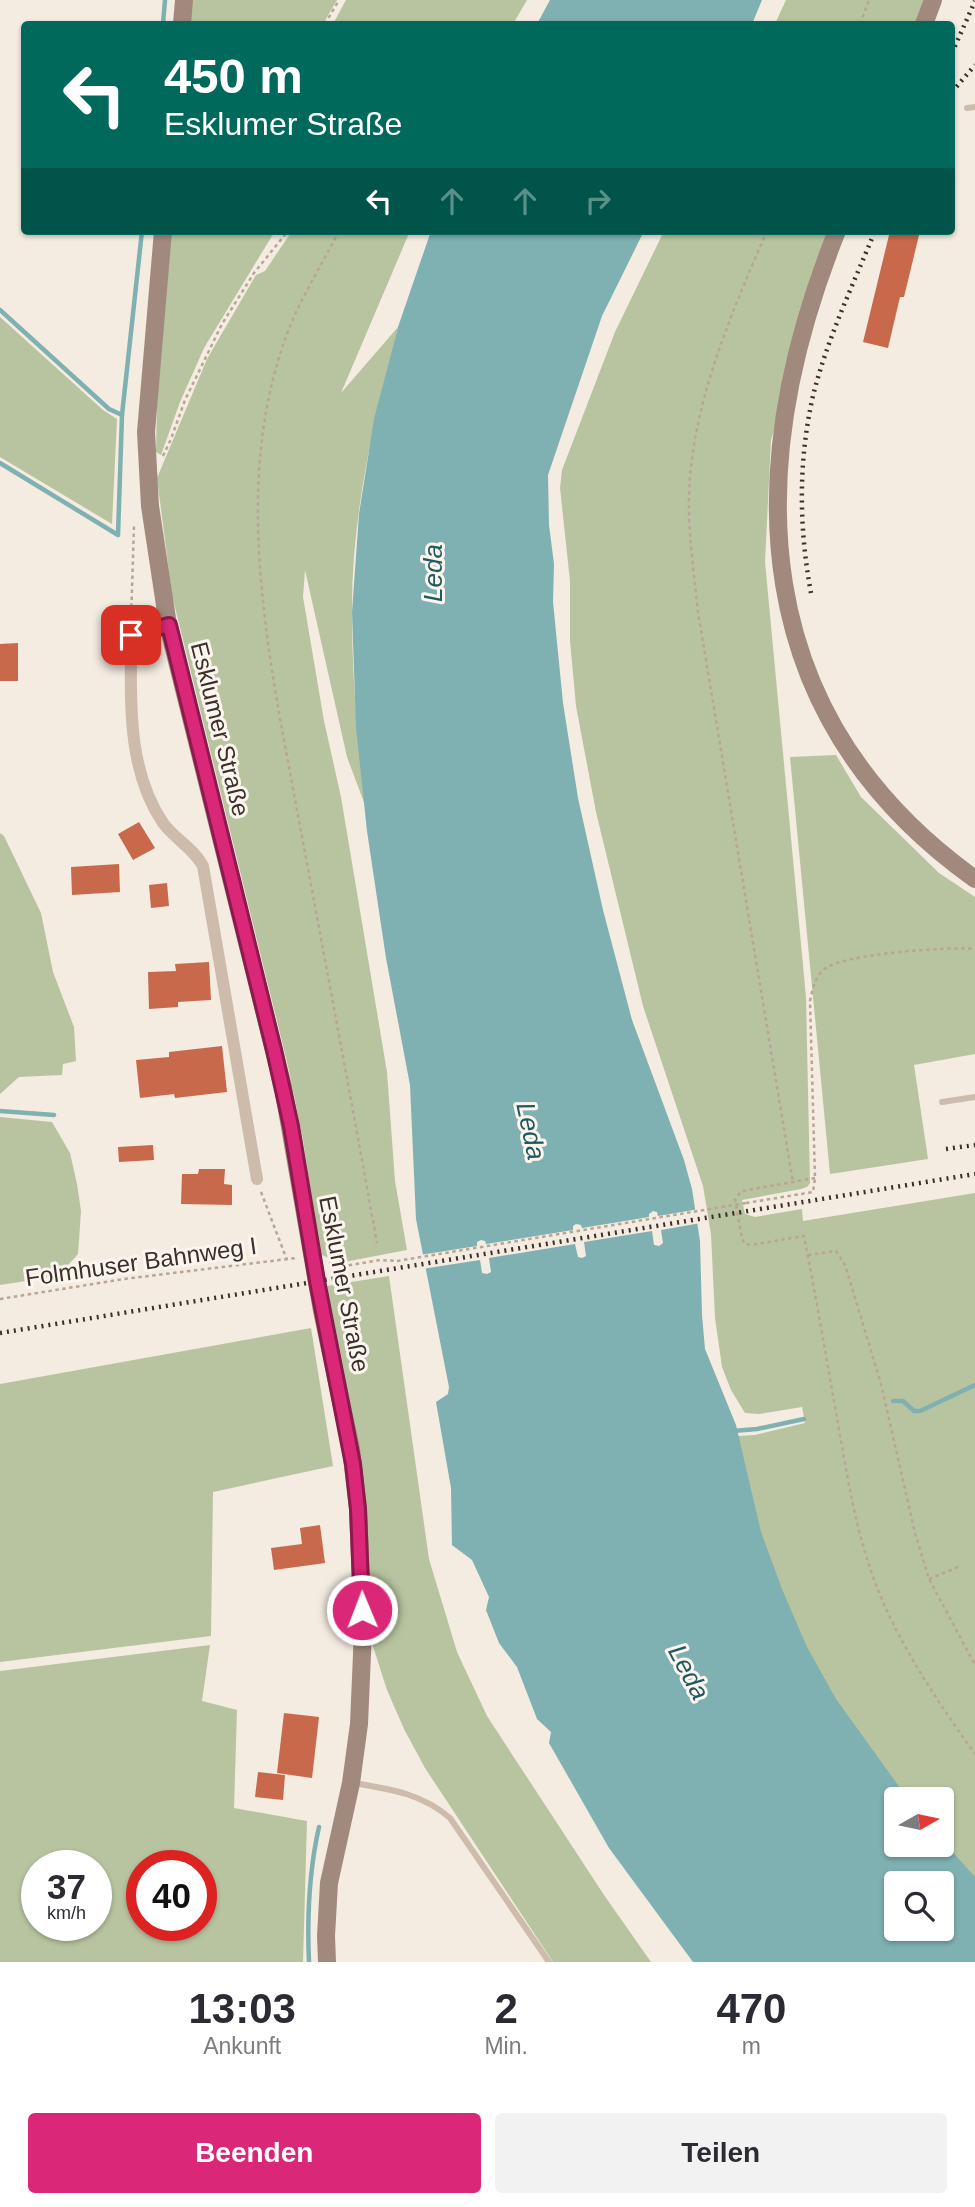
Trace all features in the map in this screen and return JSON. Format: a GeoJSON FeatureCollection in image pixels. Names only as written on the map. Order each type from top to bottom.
{"type":"FeatureCollection","features":[{"type":"Feature","properties":{"kind":"street"},"geometry":{"type":"LineString","coordinates":[[181,21],[184,0]]}},
{"type":"Feature","properties":{"kind":"street"},"geometry":{"type":"LineString","coordinates":[[925,21],[933,0]]}},
{"type":"Feature","properties":{"kind":"street","name":"Esklumer Straße"},"geometry":{"type":"LineString","coordinates":[[163,235],[146,432],[150,506],[169,625],[283,1087],[322,1311],[351,1449],[358,1509],[363,1621],[359,1724],[351,1783],[329,1884],[327,1962]]}},
{"type":"Feature","properties":{"kind":"street"},"geometry":{"type":"LineString","coordinates":[[836,235],[812,300],[796,358],[780,440],[777,533],[781,575],[789,615],[814,688],[841,739],[871,782],[913,828],[948,860],[975,879]]}},
{"type":"Feature","properties":{"kind":"street","name":"Esklumer Straße"},"geometry":{"type":"LineString","coordinates":[[131,635],[169,625]]}},
{"type":"Feature","properties":{"kind":"street"},"geometry":{"type":"LineString","coordinates":[[131,635],[132,720],[138,763],[144,785],[165,825],[199,858],[203,866],[257,1179]]}},
{"type":"Feature","properties":{"kind":"lane"},"geometry":{"type":"LineString","coordinates":[[942,1102],[975,1097]]}},
{"type":"Feature","properties":{"kind":"lane"},"geometry":{"type":"LineString","coordinates":[[351,1783],[412,1794],[426,1800],[450,1818],[549,1962]]}},
{"type":"Feature","properties":{"kind":"path"},"geometry":{"type":"LineString","coordinates":[[327,21],[340,0]]}},
{"type":"Feature","properties":{"kind":"path"},"geometry":{"type":"LineString","coordinates":[[861,21],[869,0]]}},
{"type":"Feature","properties":{"kind":"path"},"geometry":{"type":"LineString","coordinates":[[147,468],[156,464],[166,452],[189,390],[236,300],[285,235]]}},
{"type":"Feature","properties":{"kind":"path"},"geometry":{"type":"LineString","coordinates":[[338,235],[298,307],[281,351],[269,398],[261,448],[258,501],[265,607],[281,727],[377,1243]]}},
{"type":"Feature","properties":{"kind":"path"},"geometry":{"type":"LineString","coordinates":[[765,235],[721,344],[700,416],[689,496],[698,612],[793,1183]]}},
{"type":"Feature","properties":{"kind":"path"},"geometry":{"type":"LineString","coordinates":[[131,635],[134,525]]}},
{"type":"Feature","properties":{"kind":"path"},"geometry":{"type":"LineString","coordinates":[[339,1268],[380,1260],[397,1261],[813,1192],[815,1178],[810,1001],[815,980],[826,968],[842,961],[939,949],[975,949]]}},
{"type":"Feature","properties":{"kind":"path"},"geometry":{"type":"LineString","coordinates":[[815,1178],[738,1194],[735,1199],[742,1239],[745,1244],[751,1245],[804,1236],[851,1495],[877,1589],[896,1631],[920,1673],[975,1754]]}},
{"type":"Feature","properties":{"kind":"path","name":"Folmhuser Bahnweg I"},"geometry":{"type":"LineString","coordinates":[[0,1299],[124,1279],[287,1260],[257,1179]]}},
{"type":"Feature","properties":{"kind":"path"},"geometry":{"type":"LineString","coordinates":[[808,1255],[836,1251],[845,1265],[881,1384],[915,1533],[929,1579],[975,1665]]}},
{"type":"Feature","properties":{"kind":"path"},"geometry":{"type":"LineString","coordinates":[[929,1579],[958,1567]]}},
{"type":"Feature","properties":{"kind":"green space"},"geometry":{"type":"Polygon","coordinates":[[[191,0],[337,0],[325,21],[189,21],[191,0]]]}},
{"type":"Feature","properties":{"kind":"green space"},"geometry":{"type":"Polygon","coordinates":[[[346,0],[527,0],[515,21],[335,21],[346,0]]]}},
{"type":"Feature","properties":{"kind":"green space"},"geometry":{"type":"Polygon","coordinates":[[[786,0],[933,0],[925,21],[776,21],[786,0]]]}},
{"type":"Feature","properties":{"kind":"green space"},"geometry":{"type":"Polygon","coordinates":[[[170,235],[273,235],[204,348],[180,402],[161,455],[156,452],[158,361],[170,235]]]}},
{"type":"Feature","properties":{"kind":"green space"},"geometry":{"type":"Polygon","coordinates":[[[289,235],[408,235],[341,393],[398,327],[366,469],[355,541],[352,638],[365,805],[347,757],[305,570],[303,597],[324,721],[341,797],[387,1072],[395,1181],[407,1250],[339,1263],[320,1254],[303,1140],[288,1066],[172,595],[157,478],[207,359],[256,275],[265,271],[289,235]]]}},
{"type":"Feature","properties":{"kind":"green space"},"geometry":{"type":"Polygon","coordinates":[[[662,235],[836,235],[771,440],[765,562],[806,997],[810,1183],[801,1189],[742,1200],[745,1214],[755,1217],[802,1209],[803,1221],[975,1193],[975,1904],[949,1857],[954,1857],[954,1787],[884,1787],[836,1740],[718,1437],[755,1435],[805,1423],[802,1407],[759,1414],[745,1413],[731,1390],[722,1367],[715,1318],[711,1234],[703,1186],[643,1006],[596,812],[576,706],[570,641],[570,581],[560,488],[562,470],[615,332],[662,235]]]}},
{"type":"Feature","properties":{"kind":"green space"},"geometry":{"type":"Polygon","coordinates":[[[0,317],[103,410],[117,419],[112,524],[0,457],[0,317]]]}},
{"type":"Feature","properties":{"kind":"green space"},"geometry":{"type":"Polygon","coordinates":[[[836,755],[861,797],[939,873],[975,897],[975,1054],[914,1065],[928,1159],[830,1174],[790,757],[836,755]]]}},
{"type":"Feature","properties":{"kind":"green space"},"geometry":{"type":"Polygon","coordinates":[[[0,833],[4,836],[41,913],[53,972],[74,1027],[76,1061],[63,1064],[62,1075],[19,1077],[0,1094],[0,833]]]}},
{"type":"Feature","properties":{"kind":"green space"},"geometry":{"type":"Polygon","coordinates":[[[0,1117],[52,1122],[70,1153],[81,1211],[78,1254],[58,1276],[0,1285],[0,1117]]]}},
{"type":"Feature","properties":{"kind":"green space"},"geometry":{"type":"Polygon","coordinates":[[[389,1276],[429,1559],[457,1652],[487,1716],[651,1962],[553,1962],[425,1768],[387,1690],[371,1640],[355,1430],[326,1286],[389,1276]]]}},
{"type":"Feature","properties":{"kind":"green space"},"geometry":{"type":"Polygon","coordinates":[[[311,1328],[333,1466],[213,1492],[211,1636],[0,1662],[0,1384],[311,1328]]]}},
{"type":"Feature","properties":{"kind":"green space"},"geometry":{"type":"Polygon","coordinates":[[[210,1645],[202,1701],[237,1710],[234,1808],[307,1821],[303,1962],[0,1962],[0,1671],[210,1645]]]}},
{"type":"Feature","properties":{"kind":"water"},"geometry":{"type":"Polygon","coordinates":[[[550,0],[762,0],[753,21],[539,21],[550,0]]]}},
{"type":"Feature","properties":{"kind":"water","name":"Leda"},"geometry":{"type":"Polygon","coordinates":[[[430,235],[642,235],[602,316],[548,475],[549,525],[554,564],[553,602],[563,703],[578,798],[603,910],[632,1020],[684,1160],[692,1189],[700,1241],[705,1349],[736,1425],[761,1532],[807,1647],[836,1699],[899,1787],[884,1787],[884,1857],[954,1857],[954,1853],[975,1877],[975,1962],[693,1962],[609,1848],[549,1743],[551,1732],[537,1719],[517,1667],[499,1643],[486,1610],[489,1597],[472,1560],[452,1545],[451,1488],[436,1402],[448,1394],[449,1387],[416,1219],[410,1085],[386,958],[367,831],[356,728],[352,612],[359,514],[374,419],[398,327],[430,235]]]}},
{"type":"Feature","properties":{"kind":"pier"},"geometry":{"type":"Polygon","coordinates":[[[699,1209],[701,1223],[661,1230],[663,1243],[659,1246],[654,1245],[652,1231],[584,1242],[586,1256],[582,1258],[578,1257],[575,1244],[489,1258],[491,1272],[487,1274],[482,1273],[480,1260],[422,1269],[420,1255],[477,1246],[477,1242],[481,1240],[486,1244],[573,1230],[576,1224],[582,1228],[649,1217],[653,1211],[657,1212],[658,1216],[699,1209]]]}},
{"type":"Feature","properties":{"kind":"building"},"geometry":{"type":"Polygon","coordinates":[[[889,235],[919,235],[888,348],[863,342],[889,235]]]}},
{"type":"Feature","properties":{"kind":"building"},"geometry":{"type":"Polygon","coordinates":[[[18,643],[18,681],[0,681],[0,644],[18,643]]]}},
{"type":"Feature","properties":{"kind":"building"},"geometry":{"type":"Polygon","coordinates":[[[139,822],[155,848],[133,860],[118,834],[139,822]]]}},
{"type":"Feature","properties":{"kind":"building"},"geometry":{"type":"Polygon","coordinates":[[[119,864],[120,892],[72,895],[71,867],[119,864]]]}},
{"type":"Feature","properties":{"kind":"building"},"geometry":{"type":"Polygon","coordinates":[[[167,883],[169,906],[151,908],[149,885],[167,883]]]}},
{"type":"Feature","properties":{"kind":"building"},"geometry":{"type":"Polygon","coordinates":[[[209,962],[211,1000],[178,1002],[178,1007],[149,1009],[148,972],[176,971],[175,964],[209,962]]]}},
{"type":"Feature","properties":{"kind":"building"},"geometry":{"type":"Polygon","coordinates":[[[222,1046],[227,1092],[175,1098],[174,1094],[140,1098],[136,1060],[169,1057],[169,1052],[222,1046]]]}},
{"type":"Feature","properties":{"kind":"building"},"geometry":{"type":"Polygon","coordinates":[[[153,1145],[154,1160],[119,1162],[118,1147],[153,1145]]]}},
{"type":"Feature","properties":{"kind":"building"},"geometry":{"type":"Polygon","coordinates":[[[199,1169],[225,1169],[224,1184],[232,1185],[232,1205],[181,1204],[182,1174],[198,1174],[199,1169]]]}},
{"type":"Feature","properties":{"kind":"building"},"geometry":{"type":"Polygon","coordinates":[[[320,1525],[325,1563],[274,1570],[271,1548],[302,1544],[300,1528],[320,1525]]]}},
{"type":"Feature","properties":{"kind":"building"},"geometry":{"type":"Polygon","coordinates":[[[284,1713],[319,1717],[312,1778],[277,1773],[284,1713]]]}},
{"type":"Feature","properties":{"kind":"building"},"geometry":{"type":"Polygon","coordinates":[[[258,1772],[285,1775],[283,1800],[255,1797],[258,1772]]]}},
{"type":"Feature","properties":{"kind":"waterway"},"geometry":{"type":"LineString","coordinates":[[163,21],[165,0]]}},
{"type":"Feature","properties":{"kind":"waterway"},"geometry":{"type":"LineString","coordinates":[[0,463],[118,535],[122,415],[142,235]]}},
{"type":"Feature","properties":{"kind":"waterway"},"geometry":{"type":"LineString","coordinates":[[0,310],[109,409],[122,415]]}},
{"type":"Feature","properties":{"kind":"waterway"},"geometry":{"type":"LineString","coordinates":[[0,1111],[54,1115]]}},
{"type":"Feature","properties":{"kind":"waterway"},"geometry":{"type":"LineString","coordinates":[[893,1401],[903,1401],[914,1411],[920,1411],[975,1385]]}},
{"type":"Feature","properties":{"kind":"waterway"},"geometry":{"type":"LineString","coordinates":[[733,1431],[804,1419]]}},
{"type":"Feature","properties":{"kind":"waterway"},"geometry":{"type":"LineString","coordinates":[[309,1962],[309,1894],[319,1827]]}},
{"type":"Feature","properties":{"kind":"railway"},"geometry":{"type":"LineString","coordinates":[[955,46],[975,1]]}},
{"type":"Feature","properties":{"kind":"railway"},"geometry":{"type":"LineString","coordinates":[[955,88],[975,65]]}},
{"type":"Feature","properties":{"kind":"railway"},"geometry":{"type":"LineString","coordinates":[[811,593],[802,520],[808,421],[825,354],[873,235]]}},
{"type":"Feature","properties":{"kind":"railway"},"geometry":{"type":"LineString","coordinates":[[946,1149],[975,1145]]}},
{"type":"Feature","properties":{"kind":"railway"},"geometry":{"type":"LineString","coordinates":[[0,1333],[975,1174]]}},
{"type":"Feature","properties":{"kind":"route"},"geometry":{"type":"LineString","coordinates":[[131,635],[169,625],[283,1087],[322,1311],[353,1464],[358,1509],[362,1610]]}}]}
